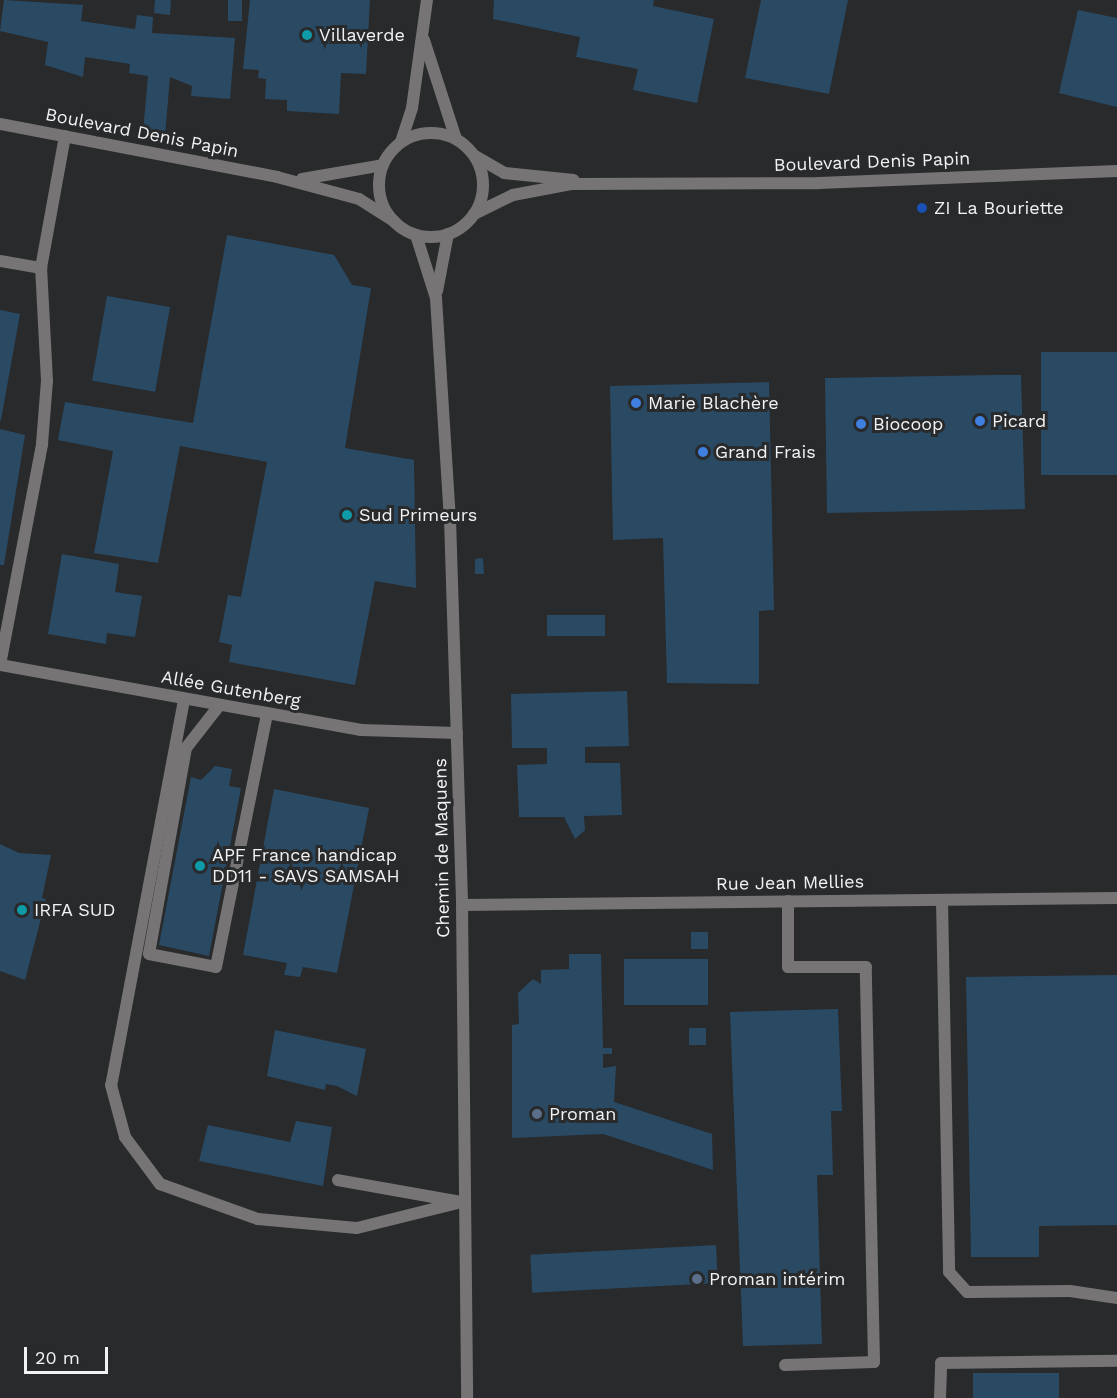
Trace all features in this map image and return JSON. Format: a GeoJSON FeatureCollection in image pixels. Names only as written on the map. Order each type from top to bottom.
{"type":"FeatureCollection","features":[{"type":"Feature","properties":{"kind":"street"},"geometry":{"type":"LineString","coordinates":[[401,142],[428,133],[456,139],[475,156],[484,185],[474,214],[448,234],[416,235],[394,221],[381,199],[383,165],[401,142],[423,34],[427,0]]}},
{"type":"Feature","properties":{"kind":"street"},"geometry":{"type":"LineString","coordinates":[[423,34],[456,139]]}},
{"type":"Feature","properties":{"kind":"street","name":"Boulevard Denis Papin"},"geometry":{"type":"LineString","coordinates":[[0,124],[277,177],[359,199],[394,221]]}},
{"type":"Feature","properties":{"kind":"street"},"geometry":{"type":"LineString","coordinates":[[0,665],[42,444],[47,381],[41,268],[65,136]]}},
{"type":"Feature","properties":{"kind":"street","name":"Boulevard Denis Papin"},"geometry":{"type":"LineString","coordinates":[[475,156],[504,173],[629,187]]}},
{"type":"Feature","properties":{"kind":"street","name":"Boulevard Denis Papin"},"geometry":{"type":"LineString","coordinates":[[277,177],[312,179],[383,165]]}},
{"type":"Feature","properties":{"kind":"street","name":"Boulevard Denis Papin"},"geometry":{"type":"LineString","coordinates":[[474,214],[513,195],[571,184],[629,187],[1117,171]]}},
{"type":"Feature","properties":{"kind":"street","name":"Chemin de Maquens"},"geometry":{"type":"LineString","coordinates":[[435,298],[448,234]]}},
{"type":"Feature","properties":{"kind":"street","name":"Chemin de Maquens"},"geometry":{"type":"LineString","coordinates":[[416,235],[435,298],[443,369],[462,905],[461,1202],[468,1398]]}},
{"type":"Feature","properties":{"kind":"street"},"geometry":{"type":"LineString","coordinates":[[0,261],[41,268]]}},
{"type":"Feature","properties":{"kind":"street","name":"Allée Gutenberg"},"geometry":{"type":"LineString","coordinates":[[0,665],[218,707],[361,730],[457,733]]}},
{"type":"Feature","properties":{"kind":"street"},"geometry":{"type":"LineString","coordinates":[[184,700],[111,1085],[125,1137],[160,1184],[258,1219],[357,1228],[461,1202]]}},
{"type":"Feature","properties":{"kind":"street"},"geometry":{"type":"LineString","coordinates":[[218,707],[186,748],[148,954],[216,967],[267,715]]}},
{"type":"Feature","properties":{"kind":"street","name":"Rue Jean Mellies"},"geometry":{"type":"LineString","coordinates":[[462,905],[1117,898]]}},
{"type":"Feature","properties":{"kind":"street"},"geometry":{"type":"LineString","coordinates":[[942,900],[949,1272],[968,1292],[1070,1291],[1117,1298]]}},
{"type":"Feature","properties":{"kind":"street"},"geometry":{"type":"LineString","coordinates":[[785,1365],[874,1362],[866,967],[788,967],[788,902]]}},
{"type":"Feature","properties":{"kind":"street"},"geometry":{"type":"LineString","coordinates":[[338,1180],[461,1202]]}},
{"type":"Feature","properties":{"kind":"street"},"geometry":{"type":"LineString","coordinates":[[940,1398],[940,1363],[1117,1361]]}},
{"type":"Feature","properties":{"kind":"building"},"geometry":{"type":"Polygon","coordinates":[[[4,0],[83,5],[81,21],[135,29],[137,15],[153,17],[152,33],[235,38],[230,99],[191,96],[192,86],[170,77],[165,136],[143,132],[148,76],[129,73],[130,64],[85,57],[83,77],[45,65],[48,42],[0,31],[4,0]]]}},
{"type":"Feature","properties":{"kind":"building"},"geometry":{"type":"Polygon","coordinates":[[[155,0],[171,0],[170,15],[154,13],[155,0]]]}},
{"type":"Feature","properties":{"kind":"building"},"geometry":{"type":"Polygon","coordinates":[[[228,0],[242,0],[242,21],[228,21],[228,0]]]}},
{"type":"Feature","properties":{"kind":"building","name":"Villaverde"},"geometry":{"type":"Polygon","coordinates":[[[250,0],[370,0],[366,74],[341,73],[339,114],[287,111],[287,100],[265,99],[266,79],[258,78],[259,70],[243,69],[250,0]]]}},
{"type":"Feature","properties":{"kind":"building"},"geometry":{"type":"Polygon","coordinates":[[[494,0],[654,0],[653,6],[714,19],[697,103],[633,90],[638,69],[576,57],[580,37],[493,19],[494,0]]]}},
{"type":"Feature","properties":{"kind":"building"},"geometry":{"type":"Polygon","coordinates":[[[761,0],[848,0],[829,94],[745,78],[761,0]]]}},
{"type":"Feature","properties":{"kind":"building"},"geometry":{"type":"Polygon","coordinates":[[[1078,10],[1117,18],[1117,107],[1059,93],[1078,10]]]}},
{"type":"Feature","properties":{"kind":"building"},"geometry":{"type":"Polygon","coordinates":[[[227,235],[334,255],[352,285],[371,288],[345,448],[414,460],[416,588],[375,581],[355,685],[229,662],[232,645],[219,642],[228,595],[241,597],[267,462],[180,446],[158,563],[94,553],[113,451],[58,440],[65,402],[193,423],[227,235]]]}},
{"type":"Feature","properties":{"kind":"building"},"geometry":{"type":"Polygon","coordinates":[[[107,296],[170,307],[155,392],[92,381],[107,296]]]}},
{"type":"Feature","properties":{"kind":"building"},"geometry":{"type":"Polygon","coordinates":[[[0,310],[20,314],[1,420],[0,420],[0,310]]]}},
{"type":"Feature","properties":{"kind":"building"},"geometry":{"type":"Polygon","coordinates":[[[1041,352],[1117,352],[1117,475],[1041,475],[1041,352]]]}},
{"type":"Feature","properties":{"kind":"building"},"geometry":{"type":"Polygon","coordinates":[[[1021,375],[1025,509],[827,513],[825,378],[1021,375]]]}},
{"type":"Feature","properties":{"kind":"building"},"geometry":{"type":"Polygon","coordinates":[[[769,382],[774,610],[759,611],[759,684],[667,683],[663,538],[613,540],[610,386],[769,382]]]}},
{"type":"Feature","properties":{"kind":"building"},"geometry":{"type":"Polygon","coordinates":[[[0,429],[25,435],[4,565],[0,565],[0,429]]]}},
{"type":"Feature","properties":{"kind":"building"},"geometry":{"type":"Polygon","coordinates":[[[62,554],[119,564],[115,592],[142,596],[135,637],[107,633],[106,644],[48,634],[62,554]]]}},
{"type":"Feature","properties":{"kind":"building"},"geometry":{"type":"Polygon","coordinates":[[[483,558],[484,574],[475,574],[475,559],[483,558]]]}},
{"type":"Feature","properties":{"kind":"building"},"geometry":{"type":"Polygon","coordinates":[[[547,615],[605,615],[605,636],[547,636],[547,615]]]}},
{"type":"Feature","properties":{"kind":"building"},"geometry":{"type":"Polygon","coordinates":[[[627,691],[629,746],[585,747],[585,763],[620,763],[622,815],[584,816],[585,830],[575,839],[564,817],[519,817],[517,765],[547,764],[547,748],[512,748],[511,694],[627,691]]]}},
{"type":"Feature","properties":{"kind":"building","name":"APF France handicap DD11 - SAVS SAMSAH"},"geometry":{"type":"Polygon","coordinates":[[[215,766],[232,769],[229,786],[241,788],[209,956],[159,945],[191,777],[201,780],[215,766]]]}},
{"type":"Feature","properties":{"kind":"building"},"geometry":{"type":"Polygon","coordinates":[[[274,789],[369,808],[337,973],[303,967],[300,977],[284,975],[287,963],[243,955],[274,789]]]}},
{"type":"Feature","properties":{"kind":"building","name":"IRFA SUD"},"geometry":{"type":"Polygon","coordinates":[[[0,844],[19,853],[51,855],[42,898],[46,899],[25,980],[0,971],[0,844]]]}},
{"type":"Feature","properties":{"kind":"building"},"geometry":{"type":"Polygon","coordinates":[[[691,932],[708,932],[708,949],[691,949],[691,932]]]}},
{"type":"Feature","properties":{"kind":"building"},"geometry":{"type":"Polygon","coordinates":[[[569,954],[601,954],[603,1048],[612,1048],[612,1054],[603,1054],[603,1068],[616,1066],[614,1102],[712,1134],[713,1170],[603,1134],[512,1138],[512,1025],[519,1024],[518,993],[533,979],[541,984],[541,970],[569,969],[569,954]]]}},
{"type":"Feature","properties":{"kind":"building"},"geometry":{"type":"Polygon","coordinates":[[[624,959],[708,959],[708,1005],[624,1005],[624,959]]]}},
{"type":"Feature","properties":{"kind":"building"},"geometry":{"type":"Polygon","coordinates":[[[1117,975],[1117,1225],[1039,1226],[1039,1257],[971,1257],[966,977],[1117,975]]]}},
{"type":"Feature","properties":{"kind":"building"},"geometry":{"type":"Polygon","coordinates":[[[838,1009],[842,1111],[831,1111],[833,1175],[817,1175],[822,1344],[743,1346],[730,1012],[838,1009]]]}},
{"type":"Feature","properties":{"kind":"building"},"geometry":{"type":"Polygon","coordinates":[[[689,1028],[706,1028],[706,1045],[689,1045],[689,1028]]]}},
{"type":"Feature","properties":{"kind":"building"},"geometry":{"type":"Polygon","coordinates":[[[275,1030],[366,1049],[357,1096],[337,1086],[326,1084],[325,1090],[267,1076],[275,1030]]]}},
{"type":"Feature","properties":{"kind":"building"},"geometry":{"type":"Polygon","coordinates":[[[296,1121],[332,1127],[323,1186],[199,1161],[208,1125],[290,1142],[296,1121]]]}},
{"type":"Feature","properties":{"kind":"building"},"geometry":{"type":"Polygon","coordinates":[[[716,1245],[718,1283],[532,1293],[530,1255],[716,1245]]]}},
{"type":"Feature","properties":{"kind":"building"},"geometry":{"type":"Polygon","coordinates":[[[973,1373],[1059,1373],[1059,1398],[973,1398],[973,1373]]]}},
{"type":"Feature","properties":{"kind":"place","name":"Villaverde"},"geometry":{"type":"Point","coordinates":[307,35]}},
{"type":"Feature","properties":{"kind":"place","name":"ZI La Bouriette"},"geometry":{"type":"Point","coordinates":[922,208]}},
{"type":"Feature","properties":{"kind":"place","name":"Marie Blachère"},"geometry":{"type":"Point","coordinates":[636,403]}},
{"type":"Feature","properties":{"kind":"place","name":"Picard"},"geometry":{"type":"Point","coordinates":[980,421]}},
{"type":"Feature","properties":{"kind":"place","name":"Biocoop"},"geometry":{"type":"Point","coordinates":[861,424]}},
{"type":"Feature","properties":{"kind":"place","name":"Grand Frais"},"geometry":{"type":"Point","coordinates":[703,452]}},
{"type":"Feature","properties":{"kind":"place","name":"Sud Primeurs"},"geometry":{"type":"Point","coordinates":[347,515]}},
{"type":"Feature","properties":{"kind":"place","name":"APF France handicap DD11 - SAVS SAMSAH"},"geometry":{"type":"Point","coordinates":[200,866]}},
{"type":"Feature","properties":{"kind":"place","name":"IRFA SUD"},"geometry":{"type":"Point","coordinates":[22,910]}},
{"type":"Feature","properties":{"kind":"place","name":"Proman"},"geometry":{"type":"Point","coordinates":[537,1114]}},
{"type":"Feature","properties":{"kind":"place","name":"Proman intérim"},"geometry":{"type":"Point","coordinates":[697,1279]}}]}
